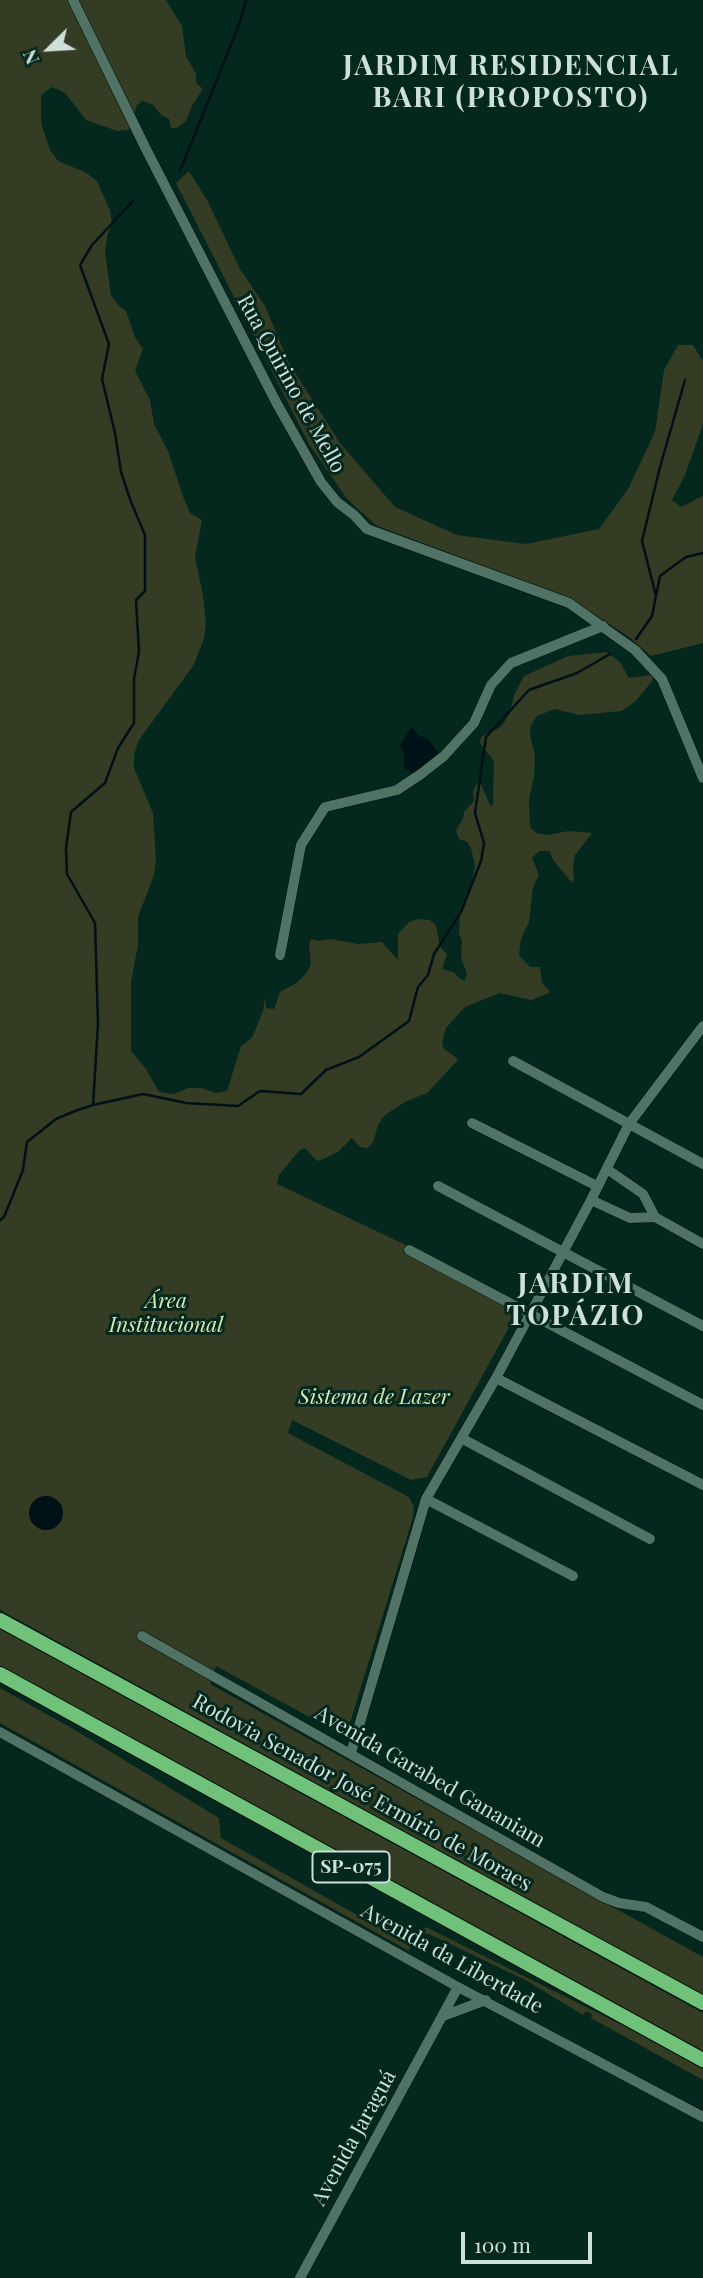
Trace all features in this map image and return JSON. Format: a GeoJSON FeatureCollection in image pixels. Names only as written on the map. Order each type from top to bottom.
{"type":"FeatureCollection","features":[{"type":"Feature","properties":{"kind":"highway","name":"Rodovia Senador José Ermírio de Moraes"},"geometry":{"type":"LineString","coordinates":[[0,1620],[703,2003]]}},
{"type":"Feature","properties":{"kind":"highway","name":"SP-075"},"geometry":{"type":"LineString","coordinates":[[0,1674],[703,2060]]}},
{"type":"Feature","properties":{"kind":"street","name":"Rua Quirino de Mello"},"geometry":{"type":"LineString","coordinates":[[74,0],[146,149],[276,402],[321,482],[337,502],[367,528],[569,603],[635,650],[658,673],[703,778]]}},
{"type":"Feature","properties":{"kind":"street"},"geometry":{"type":"LineString","coordinates":[[280,955],[301,845],[325,807],[397,790],[444,757],[474,723],[491,685],[511,663],[603,626]]}},
{"type":"Feature","properties":{"kind":"street"},"geometry":{"type":"LineString","coordinates":[[351,1753],[426,1499],[496,1378],[629,1124],[703,1026]]}},
{"type":"Feature","properties":{"kind":"street"},"geometry":{"type":"LineString","coordinates":[[513,1060],[703,1164]]}},
{"type":"Feature","properties":{"kind":"street"},"geometry":{"type":"LineString","coordinates":[[472,1123],[597,1186]]}},
{"type":"Feature","properties":{"kind":"street"},"geometry":{"type":"LineString","coordinates":[[607,1169],[643,1194],[655,1217]]}},
{"type":"Feature","properties":{"kind":"street"},"geometry":{"type":"LineString","coordinates":[[439,1186],[703,1326]]}},
{"type":"Feature","properties":{"kind":"street"},"geometry":{"type":"LineString","coordinates":[[591,1200],[629,1218],[655,1217],[703,1244]]}},
{"type":"Feature","properties":{"kind":"street"},"geometry":{"type":"LineString","coordinates":[[409,1250],[703,1405]]}},
{"type":"Feature","properties":{"kind":"street"},"geometry":{"type":"LineString","coordinates":[[496,1378],[703,1485]]}},
{"type":"Feature","properties":{"kind":"street"},"geometry":{"type":"LineString","coordinates":[[461,1438],[650,1539]]}},
{"type":"Feature","properties":{"kind":"street"},"geometry":{"type":"LineString","coordinates":[[426,1499],[573,1576]]}},
{"type":"Feature","properties":{"kind":"street","name":"Avenida Garabed Gananiam"},"geometry":{"type":"LineString","coordinates":[[142,1636],[603,1897],[619,1903],[646,1907],[703,1937]]}},
{"type":"Feature","properties":{"kind":"street","name":"Avenida da Liberdade"},"geometry":{"type":"LineString","coordinates":[[0,1732],[458,1987],[703,2117]]}},
{"type":"Feature","properties":{"kind":"street","name":"Avenida Jaraguá"},"geometry":{"type":"LineString","coordinates":[[300,2278],[458,1987]]}},
{"type":"Feature","properties":{"kind":"street"},"geometry":{"type":"LineString","coordinates":[[443,2016],[486,2000]]}},
{"type":"Feature","properties":{"kind":"green space"},"geometry":{"type":"Polygon","coordinates":[[[0,0],[166,0],[182,26],[186,56],[196,74],[196,83],[203,89],[186,121],[177,128],[171,128],[169,119],[161,115],[153,105],[142,101],[136,106],[134,124],[128,130],[117,131],[86,120],[65,93],[52,87],[41,95],[41,123],[50,150],[58,161],[85,172],[97,181],[110,210],[112,223],[105,252],[111,295],[126,311],[135,337],[143,349],[135,371],[150,400],[154,424],[168,451],[190,513],[202,520],[195,557],[206,623],[204,639],[193,666],[139,740],[134,754],[134,768],[153,813],[156,860],[154,875],[138,917],[138,945],[131,982],[131,1051],[146,1069],[159,1092],[174,1094],[188,1088],[202,1088],[216,1093],[227,1091],[241,1046],[252,1038],[263,1011],[265,997],[266,1008],[274,1009],[280,992],[307,973],[311,964],[311,939],[331,939],[358,944],[382,942],[398,960],[398,934],[409,922],[430,920],[436,925],[440,947],[447,954],[442,969],[465,980],[467,974],[461,958],[462,940],[459,934],[460,910],[471,887],[475,866],[471,848],[467,842],[459,839],[456,830],[464,812],[474,801],[473,792],[477,783],[481,784],[490,805],[493,805],[494,761],[480,743],[481,737],[501,727],[510,713],[514,695],[524,676],[568,656],[606,652],[620,662],[629,678],[651,675],[653,680],[636,701],[621,711],[579,715],[555,709],[537,716],[531,725],[530,735],[535,756],[529,799],[530,827],[536,833],[547,835],[569,831],[592,833],[575,855],[572,883],[549,851],[539,851],[532,858],[539,875],[533,887],[529,922],[521,939],[519,955],[530,967],[540,967],[542,983],[549,993],[531,1000],[500,993],[465,1007],[446,1028],[442,1043],[444,1049],[457,1058],[457,1061],[427,1093],[405,1102],[385,1115],[368,1148],[360,1147],[352,1138],[338,1152],[319,1161],[305,1148],[300,1150],[279,1175],[277,1184],[406,1245],[403,1253],[498,1300],[511,1313],[513,1320],[427,1477],[411,1480],[292,1420],[288,1433],[409,1497],[414,1507],[349,1726],[338,1732],[333,1730],[216,1666],[210,1684],[703,1957],[703,1995],[0,1610],[0,0]]]}},
{"type":"Feature","properties":{"kind":"green space"},"geometry":{"type":"Polygon","coordinates":[[[189,171],[207,200],[240,269],[265,306],[289,363],[340,443],[395,507],[457,535],[526,544],[599,529],[628,489],[655,432],[664,370],[678,345],[693,345],[703,361],[703,424],[685,475],[672,500],[681,507],[703,496],[703,643],[651,656],[629,637],[568,597],[377,526],[347,499],[309,444],[176,183],[189,171]]]}},
{"type":"Feature","properties":{"kind":"green space"},"geometry":{"type":"Polygon","coordinates":[[[0,1629],[703,2013],[703,2053],[0,1668],[0,1629]]]}},
{"type":"Feature","properties":{"kind":"green space"},"geometry":{"type":"Polygon","coordinates":[[[0,1688],[75,1730],[219,1818],[221,1838],[405,1942],[426,1927],[624,2026],[703,2069],[703,2080],[591,2018],[592,2014],[586,2011],[583,2015],[527,1981],[429,1934],[424,1934],[409,1951],[0,1723],[0,1688]]]}},
{"type":"Feature","properties":{"kind":"shaded area"},"geometry":{"type":"Polygon","coordinates":[[[412,727],[418,735],[428,739],[439,754],[413,774],[405,768],[405,755],[400,745],[412,727]]]}},
{"type":"Feature","properties":{"kind":"shaded area"},"geometry":{"type":"Polygon","coordinates":[[[46,1496],[58,1501],[63,1513],[58,1525],[46,1530],[34,1525],[29,1513],[34,1501],[46,1496]]]}},
{"type":"Feature","properties":{"kind":"waterway"},"geometry":{"type":"LineString","coordinates":[[180,171],[239,25],[246,0]]}},
{"type":"Feature","properties":{"kind":"waterway"},"geometry":{"type":"LineString","coordinates":[[93,1105],[98,1024],[95,923],[67,874],[66,848],[71,812],[105,783],[118,748],[134,723],[134,679],[139,652],[136,600],[145,591],[145,535],[121,472],[102,379],[109,344],[80,265],[92,245],[133,201]]}},
{"type":"Feature","properties":{"kind":"waterway"},"geometry":{"type":"LineString","coordinates":[[656,596],[642,541],[685,380]]}},
{"type":"Feature","properties":{"kind":"waterway"},"geometry":{"type":"LineString","coordinates":[[636,639],[652,616],[660,576],[686,557],[703,553]]}},
{"type":"Feature","properties":{"kind":"waterway"},"geometry":{"type":"LineString","coordinates":[[27,1142],[56,1119],[75,1111],[143,1094],[186,1103],[238,1106],[260,1091],[301,1094],[326,1070],[359,1057],[409,1021],[418,987],[428,975],[434,954],[461,912],[481,861],[484,843],[475,813],[486,737],[529,690],[577,673],[610,654]]}},
{"type":"Feature","properties":{"kind":"waterway"},"geometry":{"type":"LineString","coordinates":[[0,1220],[4,1217],[23,1170],[27,1142]]}},
{"type":"Feature","properties":{"kind":"district","name":"JARDIM RESIDENCIAL BARI (PROPOSTO)"},"geometry":{"type":"Point","coordinates":[511,82]}},
{"type":"Feature","properties":{"kind":"district","name":"JARDIM TOPÁZIO"},"geometry":{"type":"Point","coordinates":[576,1300]}},
{"type":"Feature","properties":{"kind":"park label","name":"Área Institucional"},"geometry":{"type":"Point","coordinates":[166,1313]}},
{"type":"Feature","properties":{"kind":"park label","name":"Sistema de Lazer"},"geometry":{"type":"Point","coordinates":[374,1397]}}]}
